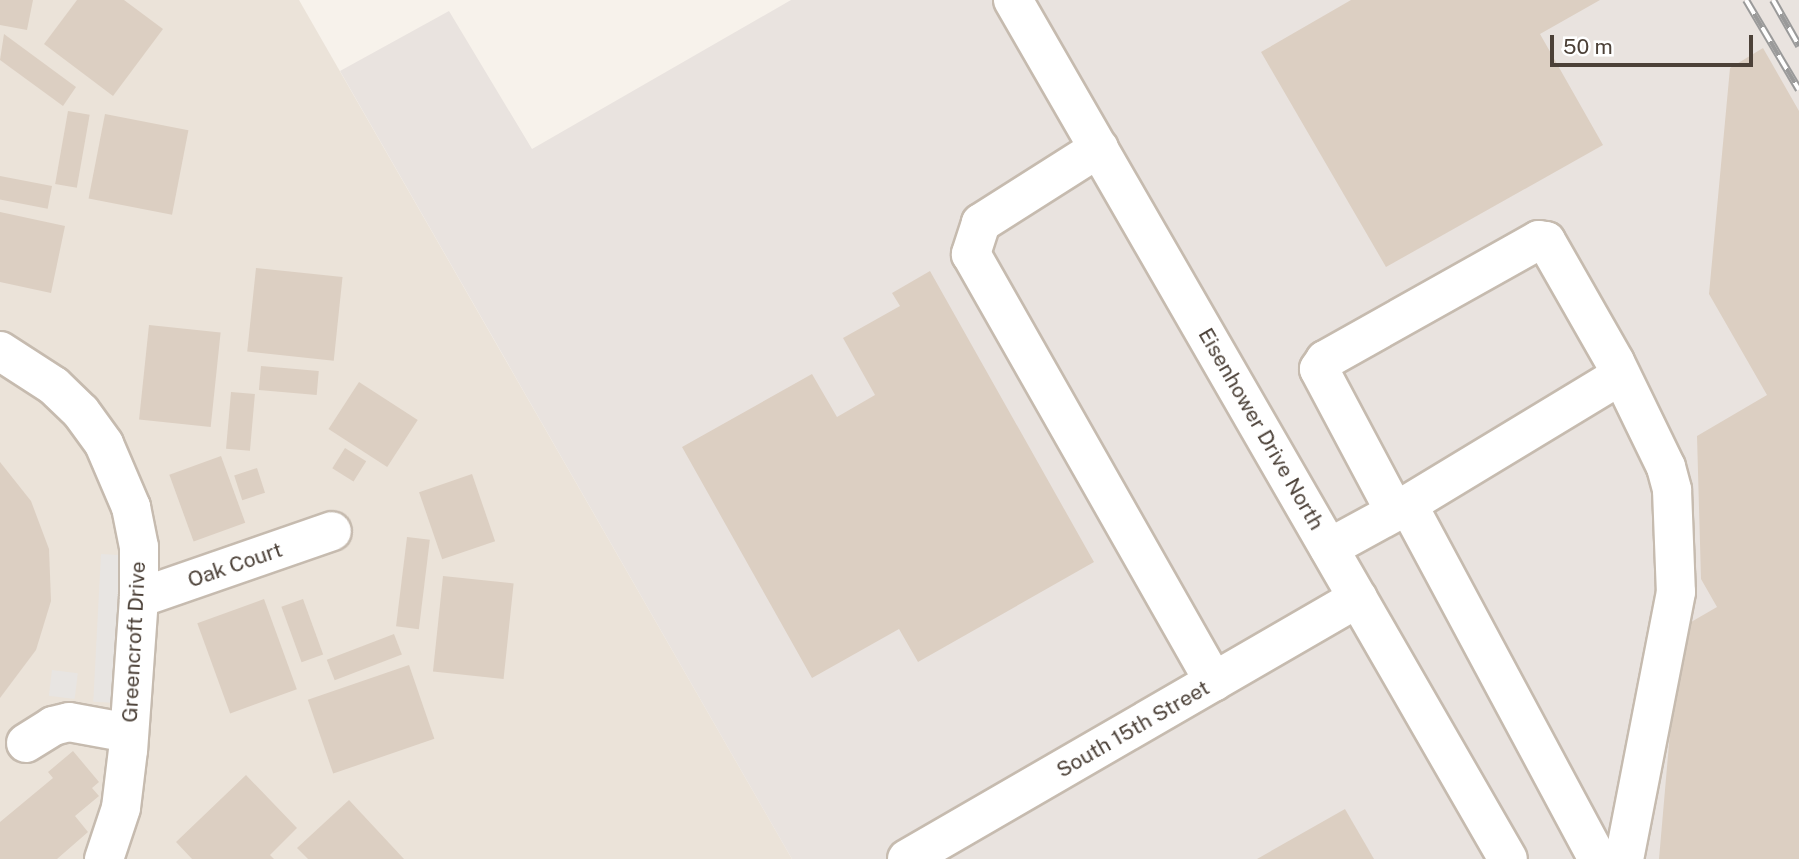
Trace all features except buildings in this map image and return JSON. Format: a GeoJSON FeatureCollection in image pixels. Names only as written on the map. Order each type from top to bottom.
{"type":"FeatureCollection","features":[{"type":"Feature","properties":{"kind":"street","name":"Eisenhower Drive North"},"geometry":{"type":"LineString","coordinates":[[1013,0],[1508,859]]}},
{"type":"Feature","properties":{"kind":"street"},"geometry":{"type":"LineString","coordinates":[[1099,148],[981,223],[971,254],[1214,682]]}},
{"type":"Feature","properties":{"kind":"street"},"geometry":{"type":"LineString","coordinates":[[1598,859],[1401,508],[1319,369],[1325,360],[1539,240],[1546,241],[1621,375],[1666,467],[1672,490],[1676,592],[1624,859]]}},
{"type":"Feature","properties":{"kind":"street","name":"Greencroft Drive"},"geometry":{"type":"LineString","coordinates":[[0,351],[54,386],[104,444],[131,507],[139,547],[139,598],[121,808],[107,858]]}},
{"type":"Feature","properties":{"kind":"street"},"geometry":{"type":"LineString","coordinates":[[1329,548],[1401,508],[1621,375]]}},
{"type":"Feature","properties":{"kind":"street","name":"Oak Court"},"geometry":{"type":"LineString","coordinates":[[139,598],[332,531]]}},
{"type":"Feature","properties":{"kind":"street","name":"South 15th Street"},"geometry":{"type":"LineString","coordinates":[[908,859],[1358,598]]}},
{"type":"Feature","properties":{"kind":"street"},"geometry":{"type":"LineString","coordinates":[[26,743],[53,726],[69,722],[129,733]]}},
{"type":"Feature","properties":{"kind":"shaded area"},"geometry":{"type":"Polygon","coordinates":[[[0,0],[299,0],[792,859],[0,859],[0,0]]]}},
{"type":"Feature","properties":{"kind":"shaded area"},"geometry":{"type":"Polygon","coordinates":[[[791,0],[1799,0],[1799,859],[792,859],[340,71],[449,11],[532,149],[791,0]]]}},
{"type":"Feature","properties":{"kind":"shaded area"},"geometry":{"type":"Polygon","coordinates":[[[101,554],[123,555],[115,703],[93,702],[101,554]]]}},
{"type":"Feature","properties":{"kind":"shaded area"},"geometry":{"type":"Polygon","coordinates":[[[52,670],[78,673],[75,699],[49,696],[52,670]]]}},
{"type":"Feature","properties":{"kind":"railway"},"geometry":{"type":"LineString","coordinates":[[1746,0],[1799,90]]}},
{"type":"Feature","properties":{"kind":"railway"},"geometry":{"type":"LineString","coordinates":[[1773,0],[1799,46]]}}]}
